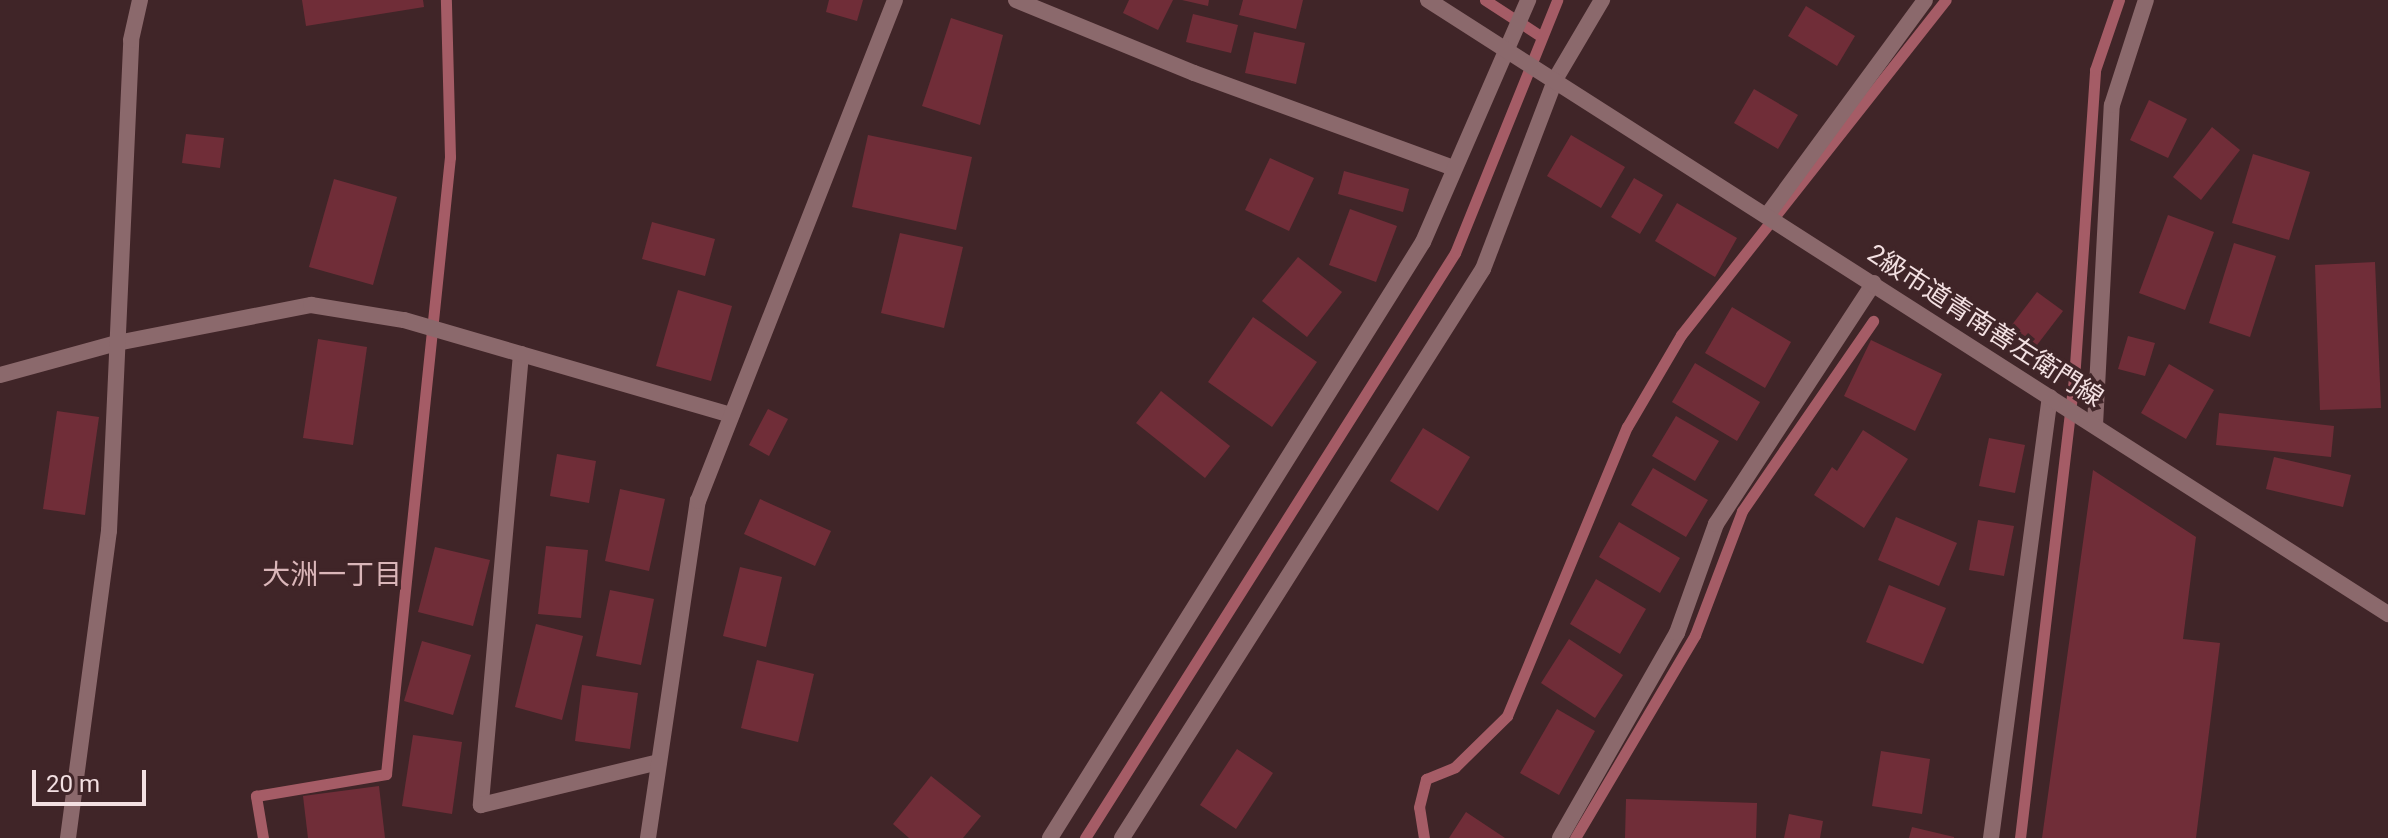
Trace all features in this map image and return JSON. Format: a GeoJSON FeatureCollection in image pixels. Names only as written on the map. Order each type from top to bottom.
{"type":"FeatureCollection","features":[{"type":"Feature","properties":{"kind":"street"},"geometry":{"type":"LineString","coordinates":[[68,838],[109,531],[131,40],[140,0]]}},
{"type":"Feature","properties":{"kind":"street"},"geometry":{"type":"LineString","coordinates":[[648,838],[698,501],[895,0]]}},
{"type":"Feature","properties":{"kind":"street"},"geometry":{"type":"LineString","coordinates":[[1016,0],[1194,73],[1454,168]]}},
{"type":"Feature","properties":{"kind":"street"},"geometry":{"type":"LineString","coordinates":[[1428,0],[1504,50]]}},
{"type":"Feature","properties":{"kind":"street"},"geometry":{"type":"LineString","coordinates":[[1050,838],[1423,242],[1528,0]]}},
{"type":"Feature","properties":{"kind":"street"},"geometry":{"type":"LineString","coordinates":[[1122,838],[1483,269],[1554,77],[1602,0]]}},
{"type":"Feature","properties":{"kind":"street"},"geometry":{"type":"LineString","coordinates":[[1768,214],[1925,0]]}},
{"type":"Feature","properties":{"kind":"street"},"geometry":{"type":"LineString","coordinates":[[2095,425],[2112,105],[2146,0]]}},
{"type":"Feature","properties":{"kind":"street","name":"2級市道青南善左衛門線"},"geometry":{"type":"LineString","coordinates":[[1504,50],[1554,77],[2388,614]]}},
{"type":"Feature","properties":{"kind":"street"},"geometry":{"type":"LineString","coordinates":[[1560,838],[1677,633],[1716,524],[1874,283]]}},
{"type":"Feature","properties":{"kind":"street"},"geometry":{"type":"LineString","coordinates":[[0,375],[117,343],[311,305],[404,320],[731,415]]}},
{"type":"Feature","properties":{"kind":"street"},"geometry":{"type":"LineString","coordinates":[[521,354],[481,805],[659,762]]}},
{"type":"Feature","properties":{"kind":"street"},"geometry":{"type":"LineString","coordinates":[[1991,838],[2050,397]]}},
{"type":"Feature","properties":{"kind":"building"},"geometry":{"type":"Polygon","coordinates":[[[302,0],[423,0],[424,7],[306,26],[302,0]]]}},
{"type":"Feature","properties":{"kind":"building"},"geometry":{"type":"Polygon","coordinates":[[[829,0],[863,0],[857,21],[826,12],[829,0]]]}},
{"type":"Feature","properties":{"kind":"building"},"geometry":{"type":"Polygon","coordinates":[[[1129,0],[1173,0],[1158,30],[1123,13],[1129,0]]]}},
{"type":"Feature","properties":{"kind":"building"},"geometry":{"type":"Polygon","coordinates":[[[1182,0],[1209,0],[1208,6],[1182,0]]]}},
{"type":"Feature","properties":{"kind":"building"},"geometry":{"type":"Polygon","coordinates":[[[1243,0],[1303,0],[1296,29],[1239,15],[1243,0]]]}},
{"type":"Feature","properties":{"kind":"building"},"geometry":{"type":"Polygon","coordinates":[[[1806,6],[1855,36],[1837,66],[1788,36],[1806,6]]]}},
{"type":"Feature","properties":{"kind":"building"},"geometry":{"type":"Polygon","coordinates":[[[1193,14],[1238,25],[1231,53],[1186,42],[1193,14]]]}},
{"type":"Feature","properties":{"kind":"building"},"geometry":{"type":"Polygon","coordinates":[[[951,18],[1003,35],[980,125],[922,106],[951,18]]]}},
{"type":"Feature","properties":{"kind":"building"},"geometry":{"type":"Polygon","coordinates":[[[1254,32],[1305,43],[1296,84],[1245,73],[1254,32]]]}},
{"type":"Feature","properties":{"kind":"building"},"geometry":{"type":"Polygon","coordinates":[[[1754,89],[1798,115],[1778,149],[1734,123],[1754,89]]]}},
{"type":"Feature","properties":{"kind":"building"},"geometry":{"type":"Polygon","coordinates":[[[2149,100],[2187,119],[2168,158],[2130,140],[2149,100]]]}},
{"type":"Feature","properties":{"kind":"building"},"geometry":{"type":"Polygon","coordinates":[[[2212,127],[2240,150],[2201,200],[2173,177],[2212,127]]]}},
{"type":"Feature","properties":{"kind":"building"},"geometry":{"type":"Polygon","coordinates":[[[186,134],[224,138],[220,168],[182,163],[186,134]]]}},
{"type":"Feature","properties":{"kind":"building"},"geometry":{"type":"Polygon","coordinates":[[[868,135],[972,157],[956,230],[852,207],[868,135]]]}},
{"type":"Feature","properties":{"kind":"building"},"geometry":{"type":"Polygon","coordinates":[[[1571,135],[1625,167],[1601,208],[1547,176],[1571,135]]]}},
{"type":"Feature","properties":{"kind":"building"},"geometry":{"type":"Polygon","coordinates":[[[2253,154],[2310,172],[2289,240],[2232,223],[2253,154]]]}},
{"type":"Feature","properties":{"kind":"building"},"geometry":{"type":"Polygon","coordinates":[[[1270,158],[1314,178],[1289,231],[1245,210],[1270,158]]]}},
{"type":"Feature","properties":{"kind":"building"},"geometry":{"type":"Polygon","coordinates":[[[1344,171],[1409,189],[1403,212],[1338,194],[1344,171]]]}},
{"type":"Feature","properties":{"kind":"building"},"geometry":{"type":"Polygon","coordinates":[[[1634,178],[1663,195],[1640,234],[1611,217],[1634,178]]]}},
{"type":"Feature","properties":{"kind":"building"},"geometry":{"type":"Polygon","coordinates":[[[334,179],[397,197],[373,285],[309,267],[334,179]]]}},
{"type":"Feature","properties":{"kind":"building"},"geometry":{"type":"Polygon","coordinates":[[[1677,203],[1737,238],[1715,277],[1655,241],[1677,203]]]}},
{"type":"Feature","properties":{"kind":"building"},"geometry":{"type":"Polygon","coordinates":[[[1350,209],[1397,226],[1376,282],[1329,265],[1350,209]]]}},
{"type":"Feature","properties":{"kind":"building"},"geometry":{"type":"Polygon","coordinates":[[[2168,215],[2214,232],[2185,310],[2139,293],[2168,215]]]}},
{"type":"Feature","properties":{"kind":"building"},"geometry":{"type":"Polygon","coordinates":[[[652,222],[715,239],[705,276],[642,259],[652,222]]]}},
{"type":"Feature","properties":{"kind":"building"},"geometry":{"type":"Polygon","coordinates":[[[900,233],[963,247],[944,328],[881,313],[900,233]]]}},
{"type":"Feature","properties":{"kind":"building"},"geometry":{"type":"Polygon","coordinates":[[[2234,243],[2276,256],[2250,337],[2209,323],[2234,243]]]}},
{"type":"Feature","properties":{"kind":"building"},"geometry":{"type":"Polygon","coordinates":[[[1298,257],[1342,292],[1307,337],[1262,301],[1298,257]]]}},
{"type":"Feature","properties":{"kind":"building"},"geometry":{"type":"Polygon","coordinates":[[[2375,262],[2381,408],[2320,410],[2315,265],[2375,262]]]}},
{"type":"Feature","properties":{"kind":"building"},"geometry":{"type":"Polygon","coordinates":[[[678,290],[732,306],[711,381],[656,366],[678,290]]]}},
{"type":"Feature","properties":{"kind":"building"},"geometry":{"type":"Polygon","coordinates":[[[2037,292],[2063,311],[2037,345],[2011,326],[2037,292]]]}},
{"type":"Feature","properties":{"kind":"building"},"geometry":{"type":"Polygon","coordinates":[[[1732,307],[1791,342],[1765,388],[1705,353],[1732,307]]]}},
{"type":"Feature","properties":{"kind":"building"},"geometry":{"type":"Polygon","coordinates":[[[1253,317],[1317,362],[1272,427],[1208,382],[1253,317]]]}},
{"type":"Feature","properties":{"kind":"building"},"geometry":{"type":"Polygon","coordinates":[[[2128,336],[2155,343],[2145,376],[2118,369],[2128,336]]]}},
{"type":"Feature","properties":{"kind":"building"},"geometry":{"type":"Polygon","coordinates":[[[318,339],[367,347],[353,445],[303,438],[318,339]]]}},
{"type":"Feature","properties":{"kind":"building"},"geometry":{"type":"Polygon","coordinates":[[[1871,340],[1942,374],[1915,431],[1844,396],[1871,340]]]}},
{"type":"Feature","properties":{"kind":"building"},"geometry":{"type":"Polygon","coordinates":[[[1695,363],[1760,402],[1737,441],[1672,402],[1695,363]]]}},
{"type":"Feature","properties":{"kind":"building"},"geometry":{"type":"Polygon","coordinates":[[[2169,364],[2214,390],[2186,439],[2141,413],[2169,364]]]}},
{"type":"Feature","properties":{"kind":"building"},"geometry":{"type":"Polygon","coordinates":[[[1161,391],[1230,446],[1205,478],[1136,423],[1161,391]]]}},
{"type":"Feature","properties":{"kind":"building"},"geometry":{"type":"Polygon","coordinates":[[[768,409],[788,419],[769,456],[749,445],[768,409]]]}},
{"type":"Feature","properties":{"kind":"building"},"geometry":{"type":"Polygon","coordinates":[[[57,411],[99,417],[85,515],[43,509],[57,411]]]}},
{"type":"Feature","properties":{"kind":"building"},"geometry":{"type":"Polygon","coordinates":[[[2219,413],[2334,426],[2331,457],[2216,445],[2219,413]]]}},
{"type":"Feature","properties":{"kind":"building"},"geometry":{"type":"Polygon","coordinates":[[[1676,416],[1719,441],[1695,481],[1652,456],[1676,416]]]}},
{"type":"Feature","properties":{"kind":"building"},"geometry":{"type":"Polygon","coordinates":[[[1423,428],[1470,457],[1438,511],[1390,481],[1423,428]]]}},
{"type":"Feature","properties":{"kind":"building"},"geometry":{"type":"Polygon","coordinates":[[[1863,430],[1908,459],[1864,528],[1814,495],[1832,467],[1837,471],[1863,430]]]}},
{"type":"Feature","properties":{"kind":"building"},"geometry":{"type":"Polygon","coordinates":[[[1989,438],[2025,445],[2015,493],[1979,486],[1989,438]]]}},
{"type":"Feature","properties":{"kind":"building"},"geometry":{"type":"Polygon","coordinates":[[[557,454],[596,461],[589,503],[550,496],[557,454]]]}},
{"type":"Feature","properties":{"kind":"building"},"geometry":{"type":"Polygon","coordinates":[[[2274,457],[2351,475],[2343,507],[2266,489],[2274,457]]]}},
{"type":"Feature","properties":{"kind":"building"},"geometry":{"type":"Polygon","coordinates":[[[1653,468],[1708,500],[1686,537],[1631,505],[1653,468]]]}},
{"type":"Feature","properties":{"kind":"building"},"geometry":{"type":"Polygon","coordinates":[[[2093,470],[2196,537],[2183,639],[2220,643],[2196,838],[2042,838],[2093,470]]]}},
{"type":"Feature","properties":{"kind":"building"},"geometry":{"type":"Polygon","coordinates":[[[620,489],[665,499],[649,571],[605,561],[620,489]]]}},
{"type":"Feature","properties":{"kind":"building"},"geometry":{"type":"Polygon","coordinates":[[[760,499],[831,531],[815,566],[744,534],[760,499]]]}},
{"type":"Feature","properties":{"kind":"building"},"geometry":{"type":"Polygon","coordinates":[[[1896,517],[1957,543],[1939,586],[1878,560],[1896,517]]]}},
{"type":"Feature","properties":{"kind":"building"},"geometry":{"type":"Polygon","coordinates":[[[1978,520],[2014,526],[2004,576],[1969,570],[1978,520]]]}},
{"type":"Feature","properties":{"kind":"building"},"geometry":{"type":"Polygon","coordinates":[[[1619,522],[1680,558],[1660,593],[1599,557],[1619,522]]]}},
{"type":"Feature","properties":{"kind":"building"},"geometry":{"type":"Polygon","coordinates":[[[546,546],[588,550],[581,618],[538,614],[546,546]]]}},
{"type":"Feature","properties":{"kind":"building"},"geometry":{"type":"Polygon","coordinates":[[[435,547],[490,560],[473,626],[418,612],[435,547]]]}},
{"type":"Feature","properties":{"kind":"building"},"geometry":{"type":"Polygon","coordinates":[[[740,567],[782,577],[766,647],[723,636],[740,567]]]}},
{"type":"Feature","properties":{"kind":"building"},"geometry":{"type":"Polygon","coordinates":[[[1596,579],[1646,609],[1620,654],[1570,624],[1596,579]]]}},
{"type":"Feature","properties":{"kind":"building"},"geometry":{"type":"Polygon","coordinates":[[[1889,585],[1946,608],[1923,664],[1866,642],[1889,585]]]}},
{"type":"Feature","properties":{"kind":"building"},"geometry":{"type":"Polygon","coordinates":[[[610,590],[654,599],[641,665],[596,656],[610,590]]]}},
{"type":"Feature","properties":{"kind":"building"},"geometry":{"type":"Polygon","coordinates":[[[536,624],[583,636],[562,720],[515,707],[536,624]]]}},
{"type":"Feature","properties":{"kind":"building"},"geometry":{"type":"Polygon","coordinates":[[[1569,639],[1623,675],[1595,718],[1541,683],[1569,639]]]}},
{"type":"Feature","properties":{"kind":"building"},"geometry":{"type":"Polygon","coordinates":[[[422,641],[471,655],[453,715],[404,701],[422,641]]]}},
{"type":"Feature","properties":{"kind":"building"},"geometry":{"type":"Polygon","coordinates":[[[757,660],[814,674],[798,742],[741,728],[757,660]]]}},
{"type":"Feature","properties":{"kind":"building"},"geometry":{"type":"Polygon","coordinates":[[[582,685],[638,693],[630,749],[575,741],[582,685]]]}},
{"type":"Feature","properties":{"kind":"building"},"geometry":{"type":"Polygon","coordinates":[[[1557,709],[1595,731],[1559,795],[1520,773],[1557,709]]]}},
{"type":"Feature","properties":{"kind":"building"},"geometry":{"type":"Polygon","coordinates":[[[413,735],[462,742],[452,814],[402,806],[413,735]]]}},
{"type":"Feature","properties":{"kind":"building"},"geometry":{"type":"Polygon","coordinates":[[[1237,749],[1273,773],[1236,829],[1200,805],[1237,749]]]}},
{"type":"Feature","properties":{"kind":"building"},"geometry":{"type":"Polygon","coordinates":[[[1881,751],[1930,759],[1922,814],[1872,806],[1881,751]]]}},
{"type":"Feature","properties":{"kind":"building"},"geometry":{"type":"Polygon","coordinates":[[[931,776],[981,816],[963,838],[909,838],[893,824],[931,776]]]}},
{"type":"Feature","properties":{"kind":"building"},"geometry":{"type":"Polygon","coordinates":[[[379,786],[385,838],[308,838],[303,796],[379,786]]]}},
{"type":"Feature","properties":{"kind":"building"},"geometry":{"type":"Polygon","coordinates":[[[1626,799],[1757,803],[1756,838],[1625,838],[1626,799]]]}},
{"type":"Feature","properties":{"kind":"building"},"geometry":{"type":"Polygon","coordinates":[[[1466,812],[1505,838],[1449,838],[1466,812]]]}},
{"type":"Feature","properties":{"kind":"building"},"geometry":{"type":"Polygon","coordinates":[[[1789,814],[1823,821],[1820,838],[1784,838],[1789,814]]]}},
{"type":"Feature","properties":{"kind":"building"},"geometry":{"type":"Polygon","coordinates":[[[1912,827],[1954,837],[1954,838],[1909,838],[1912,827]]]}},
{"type":"Feature","properties":{"kind":"waterway"},"geometry":{"type":"LineString","coordinates":[[263,838],[256,796],[386,774],[450,157],[446,0]]}},
{"type":"Feature","properties":{"kind":"waterway"},"geometry":{"type":"LineString","coordinates":[[1485,0],[1539,35]]}},
{"type":"Feature","properties":{"kind":"waterway"},"geometry":{"type":"LineString","coordinates":[[1085,838],[1455,253],[1557,0]]}},
{"type":"Feature","properties":{"kind":"waterway"},"geometry":{"type":"LineString","coordinates":[[1424,838],[1419,807],[1426,779],[1455,767],[1507,716],[1627,427],[1681,335],[1946,0]]}},
{"type":"Feature","properties":{"kind":"waterway"},"geometry":{"type":"LineString","coordinates":[[2020,838],[2074,380],[2095,70],[2119,0]]}},
{"type":"Feature","properties":{"kind":"waterway"},"geometry":{"type":"LineString","coordinates":[[1575,838],[1695,635],[1742,511],[1873,321]]}},
{"type":"Feature","properties":{"kind":"district","name":"大洲一丁目"},"geometry":{"type":"Point","coordinates":[332,575]}}]}
